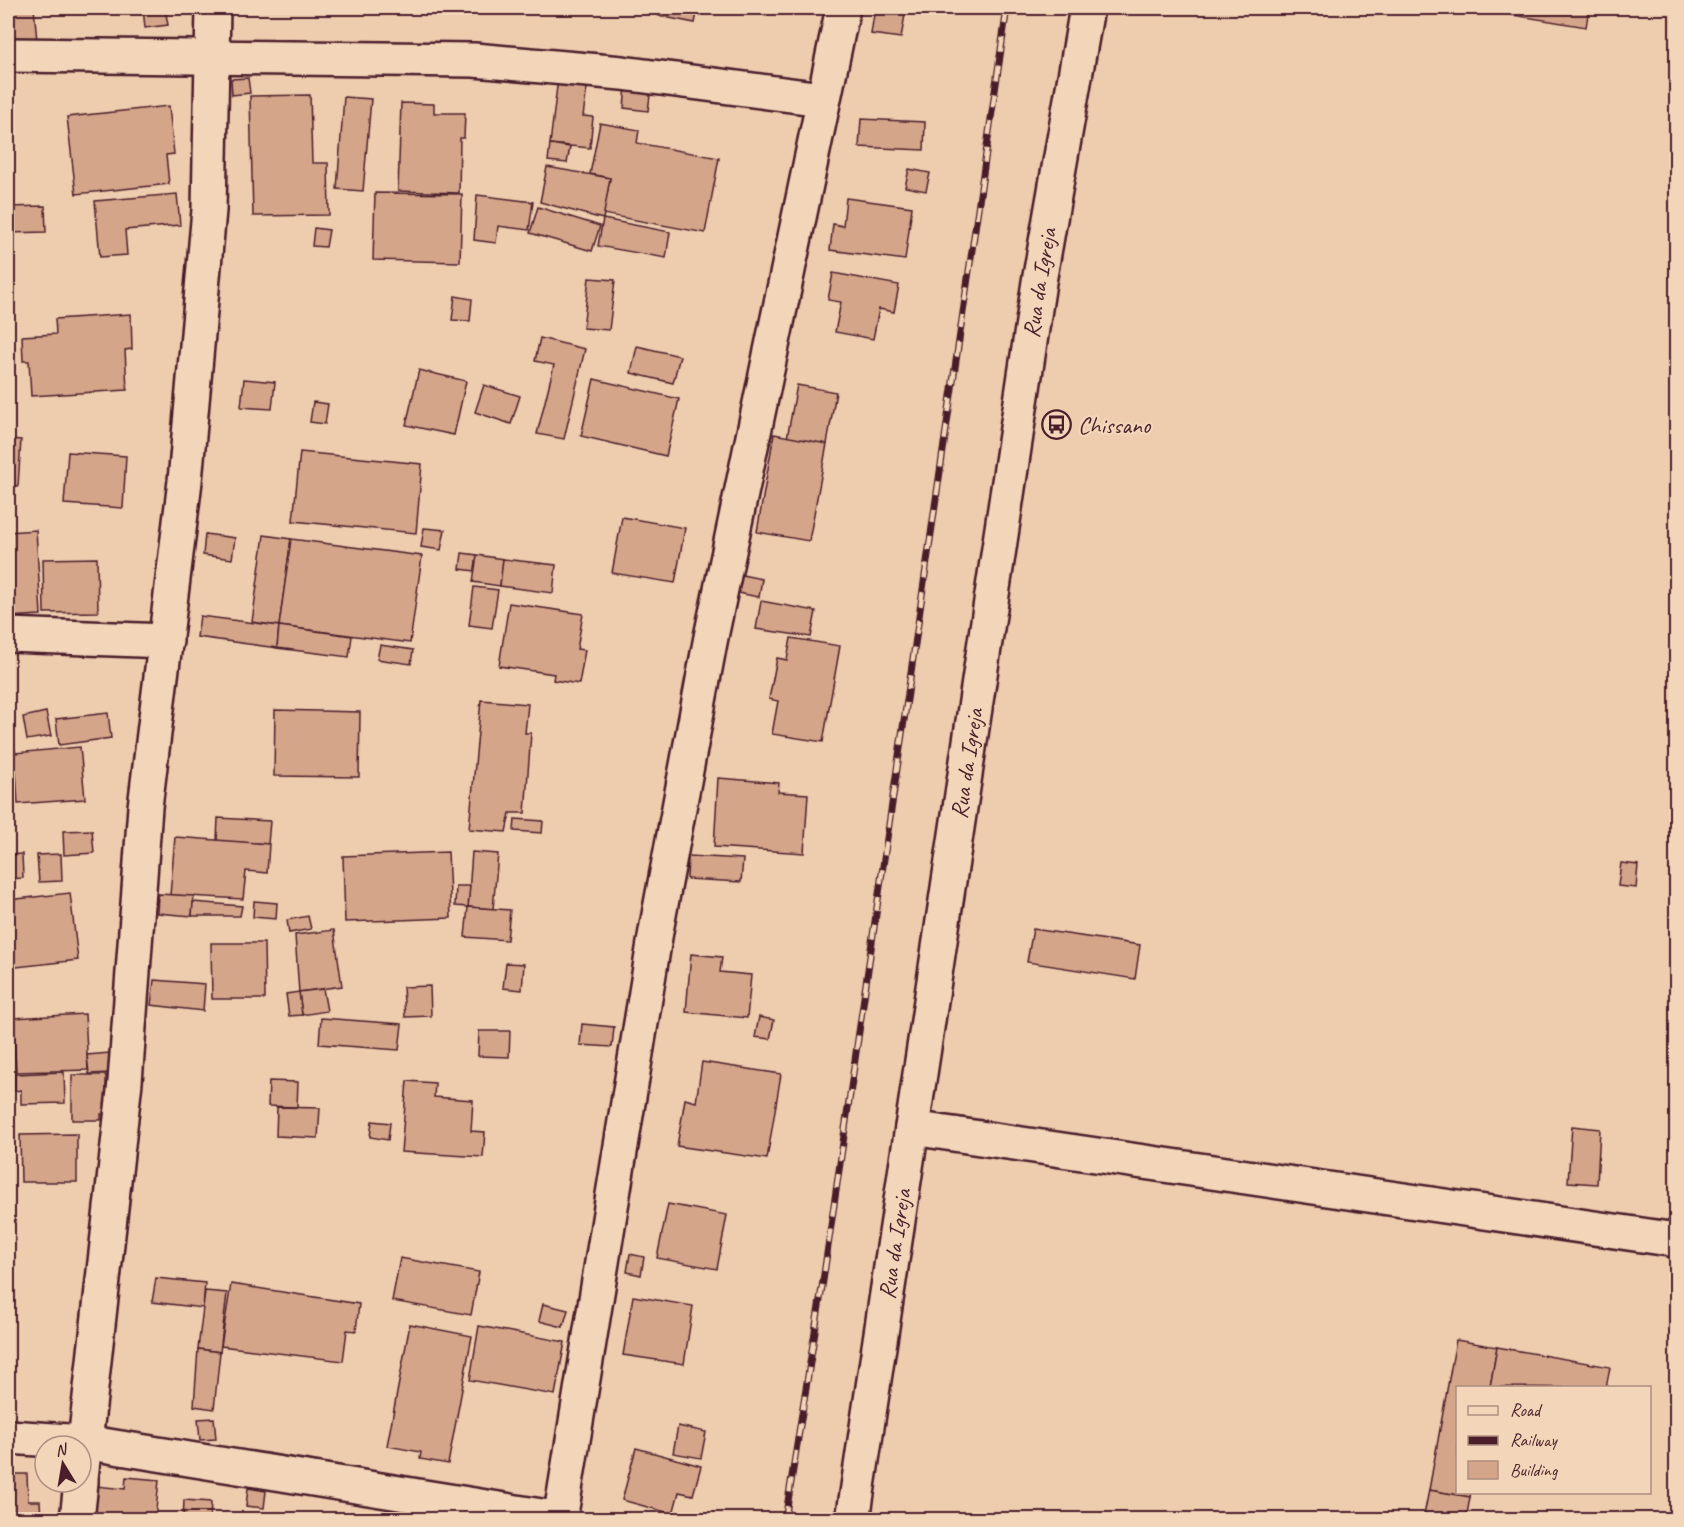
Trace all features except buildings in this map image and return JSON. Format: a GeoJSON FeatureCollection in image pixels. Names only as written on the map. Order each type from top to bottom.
{"type":"FeatureCollection","features":[{"type":"Feature","properties":{"kind":"street"},"geometry":{"type":"LineString","coordinates":[[85,1434],[125,1082],[145,807],[185,481],[209,210],[214,57],[213,8]]}},
{"type":"Feature","properties":{"kind":"street"},"geometry":{"type":"LineString","coordinates":[[93,1443],[560,1519],[656,931],[711,637],[822,99],[843,8]]}},
{"type":"Feature","properties":{"kind":"street","name":"Rua da Igreja"},"geometry":{"type":"LineString","coordinates":[[853,1520],[1039,282],[1087,8]]}},
{"type":"Feature","properties":{"kind":"street"},"geometry":{"type":"LineString","coordinates":[[8,55],[474,60],[622,73],[822,99]]}},
{"type":"Feature","properties":{"kind":"street"},"geometry":{"type":"LineString","coordinates":[[8,635],[166,641]]}},
{"type":"Feature","properties":{"kind":"street"},"geometry":{"type":"LineString","coordinates":[[912,1128],[1677,1240]]}},
{"type":"Feature","properties":{"kind":"street"},"geometry":{"type":"LineString","coordinates":[[8,1437],[33,1439]]}},
{"type":"Feature","properties":{"kind":"street"},"geometry":{"type":"LineString","coordinates":[[78,1520],[80,1494]]}},
{"type":"Feature","properties":{"kind":"railway"},"geometry":{"type":"LineString","coordinates":[[785,1520],[823,1281],[1007,8]]}},
{"type":"Feature","properties":{"kind":"place","name":"Chissano"},"geometry":{"type":"Point","coordinates":[1057,425]}}]}
